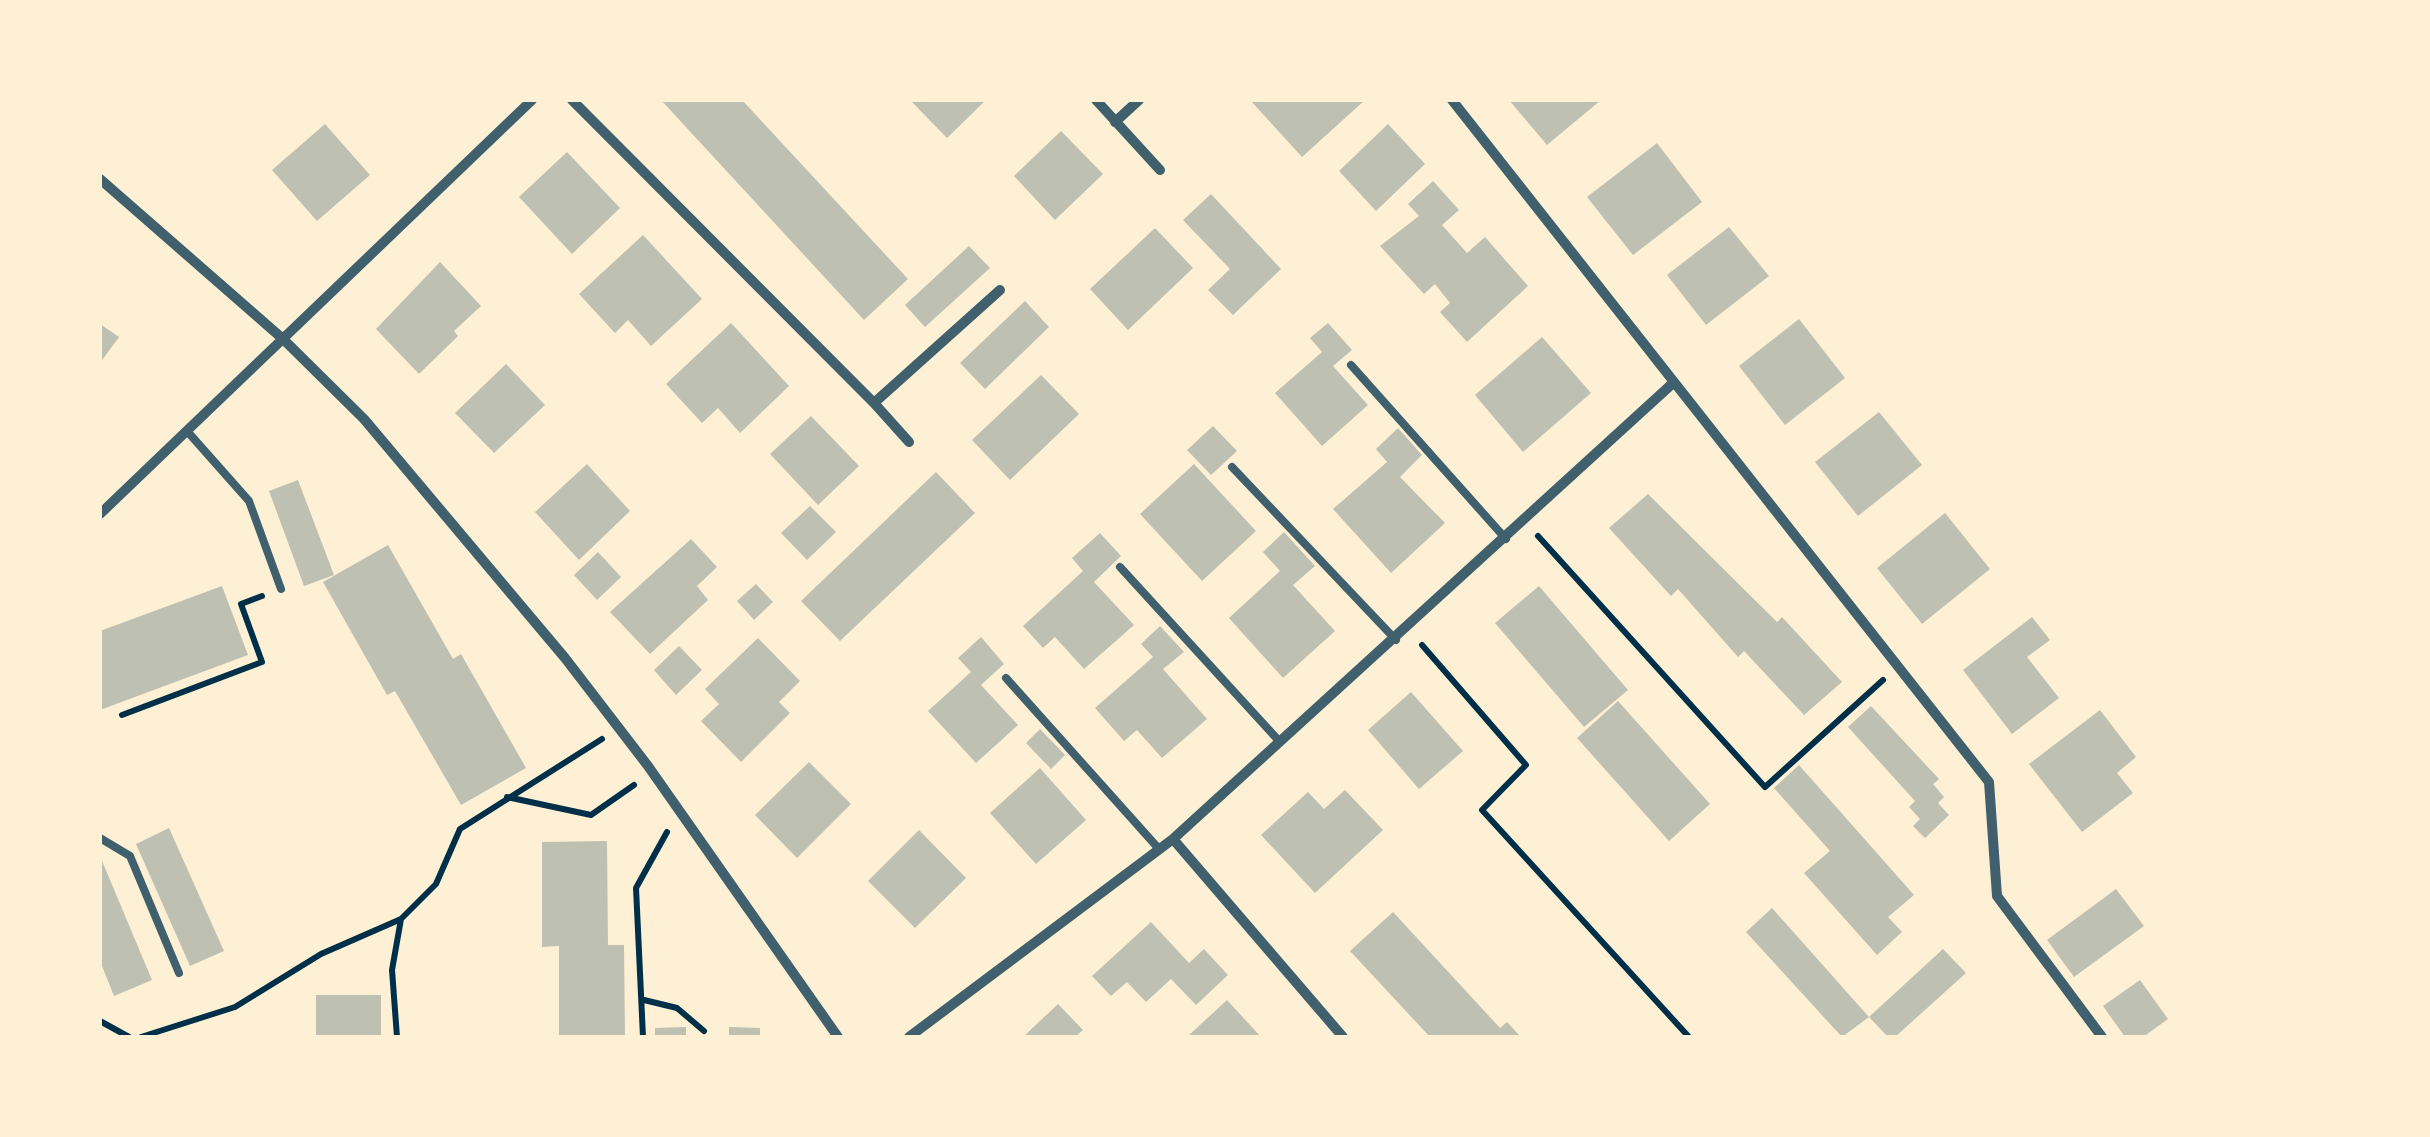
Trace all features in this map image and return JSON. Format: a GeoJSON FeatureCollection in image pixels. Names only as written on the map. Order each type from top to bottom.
{"type":"FeatureCollection","features":[{"type":"Feature","properties":{"kind":"street"},"geometry":{"type":"LineString","coordinates":[[100,514],[532,100]]}},
{"type":"Feature","properties":{"kind":"street"},"geometry":{"type":"LineString","coordinates":[[572,100],[909,442]]}},
{"type":"Feature","properties":{"kind":"street"},"geometry":{"type":"LineString","coordinates":[[1096,100],[1160,170]]}},
{"type":"Feature","properties":{"kind":"street"},"geometry":{"type":"LineString","coordinates":[[1115,122],[1139,100]]}},
{"type":"Feature","properties":{"kind":"street"},"geometry":{"type":"LineString","coordinates":[[1452,100],[1989,782],[1997,896],[2102,1037]]}},
{"type":"Feature","properties":{"kind":"street"},"geometry":{"type":"LineString","coordinates":[[100,178],[283,338],[364,419],[653,773],[838,1037]]}},
{"type":"Feature","properties":{"kind":"street"},"geometry":{"type":"LineString","coordinates":[[874,403],[1000,290]]}},
{"type":"Feature","properties":{"kind":"street"},"geometry":{"type":"LineString","coordinates":[[909,1037],[1173,839],[1396,640],[1672,384]]}},
{"type":"Feature","properties":{"kind":"street"},"geometry":{"type":"LineString","coordinates":[[1173,839],[1343,1037]]}},
{"type":"Feature","properties":{"kind":"lane"},"geometry":{"type":"LineString","coordinates":[[1351,365],[1506,539]]}},
{"type":"Feature","properties":{"kind":"lane"},"geometry":{"type":"LineString","coordinates":[[186,431],[249,501],[280,589]]}},
{"type":"Feature","properties":{"kind":"lane"},"geometry":{"type":"LineString","coordinates":[[1232,467],[1396,640]]}},
{"type":"Feature","properties":{"kind":"lane"},"geometry":{"type":"LineString","coordinates":[[1120,566],[1280,742]]}},
{"type":"Feature","properties":{"kind":"lane"},"geometry":{"type":"LineString","coordinates":[[1006,678],[1160,848]]}},
{"type":"Feature","properties":{"kind":"lane"},"geometry":{"type":"LineString","coordinates":[[100,838],[130,856],[179,973]]}},
{"type":"Feature","properties":{"kind":"path"},"geometry":{"type":"LineString","coordinates":[[1524,520],[1765,787],[1897,667]]}},
{"type":"Feature","properties":{"kind":"path"},"geometry":{"type":"LineString","coordinates":[[122,715],[262,662],[242,604],[280,589]]}},
{"type":"Feature","properties":{"kind":"path"},"geometry":{"type":"LineString","coordinates":[[1408,629],[1526,765],[1482,810],[1689,1037]]}},
{"type":"Feature","properties":{"kind":"path"},"geometry":{"type":"LineString","coordinates":[[142,1037],[235,1007],[321,954],[401,919],[436,884],[460,830],[506,797],[619,729]]}},
{"type":"Feature","properties":{"kind":"path"},"geometry":{"type":"LineString","coordinates":[[506,797],[591,815],[653,773]]}},
{"type":"Feature","properties":{"kind":"path"},"geometry":{"type":"LineString","coordinates":[[643,1037],[644,1000],[635,938],[636,888],[678,810]]}},
{"type":"Feature","properties":{"kind":"path"},"geometry":{"type":"LineString","coordinates":[[397,1037],[392,970],[401,919]]}},
{"type":"Feature","properties":{"kind":"path"},"geometry":{"type":"LineString","coordinates":[[644,1000],[677,1008],[704,1031]]}},
{"type":"Feature","properties":{"kind":"path"},"geometry":{"type":"LineString","coordinates":[[100,1021],[129,1037]]}},
{"type":"Feature","properties":{"kind":"building"},"geometry":{"type":"Polygon","coordinates":[[[661,100],[742,100],[908,279],[864,320],[661,100]]]}},
{"type":"Feature","properties":{"kind":"building"},"geometry":{"type":"Polygon","coordinates":[[[910,100],[986,100],[947,138],[910,100]]]}},
{"type":"Feature","properties":{"kind":"building"},"geometry":{"type":"Polygon","coordinates":[[[1250,100],[1365,100],[1302,157],[1250,100]]]}},
{"type":"Feature","properties":{"kind":"building"},"geometry":{"type":"Polygon","coordinates":[[[1509,100],[1601,100],[1547,145],[1509,100]]]}},
{"type":"Feature","properties":{"kind":"building"},"geometry":{"type":"Polygon","coordinates":[[[325,124],[370,175],[317,221],[272,170],[325,124]]]}},
{"type":"Feature","properties":{"kind":"building"},"geometry":{"type":"Polygon","coordinates":[[[1388,124],[1425,164],[1376,211],[1339,171],[1388,124]]]}},
{"type":"Feature","properties":{"kind":"building"},"geometry":{"type":"Polygon","coordinates":[[[1061,131],[1103,174],[1055,220],[1014,176],[1061,131]]]}},
{"type":"Feature","properties":{"kind":"building"},"geometry":{"type":"Polygon","coordinates":[[[1657,143],[1702,202],[1633,255],[1587,197],[1657,143]]]}},
{"type":"Feature","properties":{"kind":"building"},"geometry":{"type":"Polygon","coordinates":[[[567,152],[620,208],[572,254],[519,197],[567,152]]]}},
{"type":"Feature","properties":{"kind":"building"},"geometry":{"type":"Polygon","coordinates":[[[1433,181],[1459,210],[1442,225],[1467,253],[1485,237],[1528,286],[1467,342],[1440,312],[1450,303],[1435,284],[1424,294],[1380,246],[1419,216],[1408,204],[1433,181]]]}},
{"type":"Feature","properties":{"kind":"building"},"geometry":{"type":"Polygon","coordinates":[[[1211,194],[1281,269],[1233,315],[1208,290],[1230,269],[1183,220],[1211,194]]]}},
{"type":"Feature","properties":{"kind":"building"},"geometry":{"type":"Polygon","coordinates":[[[1729,227],[1769,276],[1706,325],[1667,275],[1729,227]]]}},
{"type":"Feature","properties":{"kind":"building"},"geometry":{"type":"Polygon","coordinates":[[[1155,228],[1193,268],[1128,330],[1090,289],[1155,228]]]}},
{"type":"Feature","properties":{"kind":"building"},"geometry":{"type":"Polygon","coordinates":[[[643,235],[702,299],[651,346],[628,320],[615,333],[579,294],[643,235]]]}},
{"type":"Feature","properties":{"kind":"building"},"geometry":{"type":"Polygon","coordinates":[[[969,246],[990,268],[925,327],[905,305],[969,246]]]}},
{"type":"Feature","properties":{"kind":"building"},"geometry":{"type":"Polygon","coordinates":[[[440,262],[481,306],[454,331],[458,336],[419,374],[376,329],[440,262]]]}},
{"type":"Feature","properties":{"kind":"building"},"geometry":{"type":"Polygon","coordinates":[[[1025,301],[1049,327],[985,389],[960,363],[1025,301]]]}},
{"type":"Feature","properties":{"kind":"building"},"geometry":{"type":"Polygon","coordinates":[[[1799,319],[1845,378],[1785,425],[1739,366],[1799,319]]]}},
{"type":"Feature","properties":{"kind":"building"},"geometry":{"type":"Polygon","coordinates":[[[731,323],[789,386],[740,433],[718,408],[702,423],[666,384],[731,323]]]}},
{"type":"Feature","properties":{"kind":"building"},"geometry":{"type":"Polygon","coordinates":[[[1328,323],[1352,350],[1333,366],[1368,405],[1322,446],[1275,393],[1322,352],[1310,338],[1328,323]]]}},
{"type":"Feature","properties":{"kind":"building"},"geometry":{"type":"Polygon","coordinates":[[[100,324],[119,337],[100,363],[100,324]]]}},
{"type":"Feature","properties":{"kind":"building"},"geometry":{"type":"Polygon","coordinates":[[[1542,337],[1591,393],[1523,452],[1475,395],[1542,337]]]}},
{"type":"Feature","properties":{"kind":"building"},"geometry":{"type":"Polygon","coordinates":[[[506,364],[545,405],[494,453],[455,413],[506,364]]]}},
{"type":"Feature","properties":{"kind":"building"},"geometry":{"type":"Polygon","coordinates":[[[1041,375],[1079,414],[1010,480],[972,440],[1041,375]]]}},
{"type":"Feature","properties":{"kind":"building"},"geometry":{"type":"Polygon","coordinates":[[[1879,412],[1922,465],[1858,516],[1815,462],[1879,412]]]}},
{"type":"Feature","properties":{"kind":"building"},"geometry":{"type":"Polygon","coordinates":[[[811,416],[859,466],[818,505],[770,454],[811,416]]]}},
{"type":"Feature","properties":{"kind":"building"},"geometry":{"type":"Polygon","coordinates":[[[1213,426],[1237,451],[1211,475],[1187,450],[1213,426]]]}},
{"type":"Feature","properties":{"kind":"building"},"geometry":{"type":"Polygon","coordinates":[[[1398,428],[1422,455],[1400,477],[1445,523],[1391,573],[1333,509],[1387,462],[1376,449],[1398,428]]]}},
{"type":"Feature","properties":{"kind":"building"},"geometry":{"type":"Polygon","coordinates":[[[587,464],[630,511],[579,560],[535,512],[587,464]]]}},
{"type":"Feature","properties":{"kind":"building"},"geometry":{"type":"Polygon","coordinates":[[[1194,464],[1256,531],[1202,581],[1140,514],[1194,464]]]}},
{"type":"Feature","properties":{"kind":"building"},"geometry":{"type":"Polygon","coordinates":[[[936,472],[975,513],[840,641],[801,601],[936,472]]]}},
{"type":"Feature","properties":{"kind":"building"},"geometry":{"type":"Polygon","coordinates":[[[298,480],[334,575],[304,586],[269,491],[298,480]]]}},
{"type":"Feature","properties":{"kind":"building"},"geometry":{"type":"Polygon","coordinates":[[[1648,494],[1777,622],[1782,617],[1842,682],[1804,715],[1744,651],[1738,657],[1678,589],[1671,596],[1609,528],[1648,494]]]}},
{"type":"Feature","properties":{"kind":"building"},"geometry":{"type":"Polygon","coordinates":[[[810,506],[836,532],[807,560],[781,533],[810,506]]]}},
{"type":"Feature","properties":{"kind":"building"},"geometry":{"type":"Polygon","coordinates":[[[1945,513],[1990,569],[1922,624],[1877,568],[1945,513]]]}},
{"type":"Feature","properties":{"kind":"building"},"geometry":{"type":"Polygon","coordinates":[[[1284,532],[1315,566],[1293,585],[1335,631],[1283,678],[1229,618],[1280,571],[1263,552],[1284,532]]]}},
{"type":"Feature","properties":{"kind":"building"},"geometry":{"type":"Polygon","coordinates":[[[1100,533],[1121,556],[1094,582],[1134,625],[1084,669],[1055,637],[1043,648],[1023,626],[1083,571],[1072,558],[1100,533]]]}},
{"type":"Feature","properties":{"kind":"building"},"geometry":{"type":"Polygon","coordinates":[[[691,539],[717,567],[697,586],[708,600],[650,654],[610,612],[691,539]]]}},
{"type":"Feature","properties":{"kind":"building"},"geometry":{"type":"Polygon","coordinates":[[[388,545],[453,659],[461,654],[526,768],[461,805],[395,691],[387,695],[323,582],[388,545]]]}},
{"type":"Feature","properties":{"kind":"building"},"geometry":{"type":"Polygon","coordinates":[[[598,552],[621,577],[597,600],[574,575],[598,552]]]}},
{"type":"Feature","properties":{"kind":"building"},"geometry":{"type":"Polygon","coordinates":[[[756,584],[773,602],[754,620],[737,601],[756,584]]]}},
{"type":"Feature","properties":{"kind":"building"},"geometry":{"type":"Polygon","coordinates":[[[222,586],[248,655],[100,710],[100,631],[222,586]]]}},
{"type":"Feature","properties":{"kind":"building"},"geometry":{"type":"Polygon","coordinates":[[[1539,586],[1628,690],[1584,727],[1495,623],[1539,586]]]}},
{"type":"Feature","properties":{"kind":"building"},"geometry":{"type":"Polygon","coordinates":[[[2032,617],[2050,640],[2027,657],[2059,698],[2012,734],[1963,670],[2032,617]]]}},
{"type":"Feature","properties":{"kind":"building"},"geometry":{"type":"Polygon","coordinates":[[[1160,626],[1184,652],[1163,669],[1207,719],[1162,758],[1137,730],[1124,741],[1095,708],[1153,657],[1141,644],[1160,626]]]}},
{"type":"Feature","properties":{"kind":"building"},"geometry":{"type":"Polygon","coordinates":[[[981,637],[1004,664],[981,685],[1018,725],[976,763],[928,711],[971,672],[958,658],[981,637]]]}},
{"type":"Feature","properties":{"kind":"building"},"geometry":{"type":"Polygon","coordinates":[[[758,638],[800,681],[779,702],[790,713],[741,762],[701,721],[719,704],[705,689],[758,638]]]}},
{"type":"Feature","properties":{"kind":"building"},"geometry":{"type":"Polygon","coordinates":[[[679,646],[702,670],[676,695],[654,670],[679,646]]]}},
{"type":"Feature","properties":{"kind":"building"},"geometry":{"type":"Polygon","coordinates":[[[1411,692],[1463,751],[1419,789],[1368,730],[1411,692]]]}},
{"type":"Feature","properties":{"kind":"building"},"geometry":{"type":"Polygon","coordinates":[[[1618,701],[1710,804],[1669,841],[1577,738],[1618,701]]]}},
{"type":"Feature","properties":{"kind":"building"},"geometry":{"type":"Polygon","coordinates":[[[1871,706],[1939,779],[1933,784],[1944,797],[1938,803],[1949,815],[1925,838],[1913,826],[1920,819],[1909,807],[1915,801],[1848,727],[1871,706]]]}},
{"type":"Feature","properties":{"kind":"building"},"geometry":{"type":"Polygon","coordinates":[[[2100,710],[2136,757],[2117,773],[2133,793],[2082,832],[2029,764],[2100,710]]]}},
{"type":"Feature","properties":{"kind":"building"},"geometry":{"type":"Polygon","coordinates":[[[1040,729],[1065,755],[1051,769],[1026,743],[1040,729]]]}},
{"type":"Feature","properties":{"kind":"building"},"geometry":{"type":"Polygon","coordinates":[[[809,762],[851,804],[797,858],[755,815],[809,762]]]}},
{"type":"Feature","properties":{"kind":"building"},"geometry":{"type":"Polygon","coordinates":[[[1799,765],[1914,895],[1888,917],[1902,932],[1877,955],[1804,873],[1830,851],[1774,788],[1799,765]]]}},
{"type":"Feature","properties":{"kind":"building"},"geometry":{"type":"Polygon","coordinates":[[[1040,768],[1086,820],[1036,864],[990,813],[1040,768]]]}},
{"type":"Feature","properties":{"kind":"building"},"geometry":{"type":"Polygon","coordinates":[[[1345,790],[1383,830],[1315,893],[1261,835],[1308,792],[1324,809],[1345,790]]]}},
{"type":"Feature","properties":{"kind":"building"},"geometry":{"type":"Polygon","coordinates":[[[169,828],[224,951],[190,966],[136,844],[169,828]]]}},
{"type":"Feature","properties":{"kind":"building"},"geometry":{"type":"Polygon","coordinates":[[[919,830],[966,878],[915,928],[868,881],[919,830]]]}},
{"type":"Feature","properties":{"kind":"building"},"geometry":{"type":"Polygon","coordinates":[[[607,841],[608,945],[624,945],[625,1037],[559,1037],[559,946],[542,947],[542,842],[607,841]]]}},
{"type":"Feature","properties":{"kind":"building"},"geometry":{"type":"Polygon","coordinates":[[[100,856],[152,980],[114,996],[100,961],[100,856]]]}},
{"type":"Feature","properties":{"kind":"building"},"geometry":{"type":"Polygon","coordinates":[[[2116,889],[2144,926],[2074,977],[2047,940],[2116,889]]]}},
{"type":"Feature","properties":{"kind":"building"},"geometry":{"type":"Polygon","coordinates":[[[1772,908],[1869,1017],[1842,1037],[1746,932],[1772,908]]]}},
{"type":"Feature","properties":{"kind":"building"},"geometry":{"type":"Polygon","coordinates":[[[1393,912],[1500,1028],[1507,1022],[1521,1037],[1430,1037],[1350,951],[1393,912]]]}},
{"type":"Feature","properties":{"kind":"building"},"geometry":{"type":"Polygon","coordinates":[[[1151,922],[1189,963],[1204,949],[1228,975],[1196,1005],[1171,979],[1146,1002],[1127,982],[1111,996],[1092,976],[1151,922]]]}},
{"type":"Feature","properties":{"kind":"building"},"geometry":{"type":"Polygon","coordinates":[[[1943,949],[1966,973],[1895,1037],[1888,1037],[1869,1017],[1943,949]]]}},
{"type":"Feature","properties":{"kind":"building"},"geometry":{"type":"Polygon","coordinates":[[[2140,980],[2168,1019],[2143,1037],[2125,1037],[2103,1006],[2140,980]]]}},
{"type":"Feature","properties":{"kind":"building"},"geometry":{"type":"Polygon","coordinates":[[[316,995],[381,995],[381,1037],[316,1037],[316,995]]]}},
{"type":"Feature","properties":{"kind":"building"},"geometry":{"type":"Polygon","coordinates":[[[1227,1000],[1261,1037],[1187,1037],[1227,1000]]]}},
{"type":"Feature","properties":{"kind":"building"},"geometry":{"type":"Polygon","coordinates":[[[1058,1004],[1083,1030],[1075,1037],[1023,1037],[1058,1004]]]}},
{"type":"Feature","properties":{"kind":"building"},"geometry":{"type":"Polygon","coordinates":[[[686,1027],[686,1037],[655,1037],[655,1028],[686,1027]]]}},
{"type":"Feature","properties":{"kind":"building"},"geometry":{"type":"Polygon","coordinates":[[[729,1027],[760,1028],[760,1037],[729,1037],[729,1027]]]}}]}
